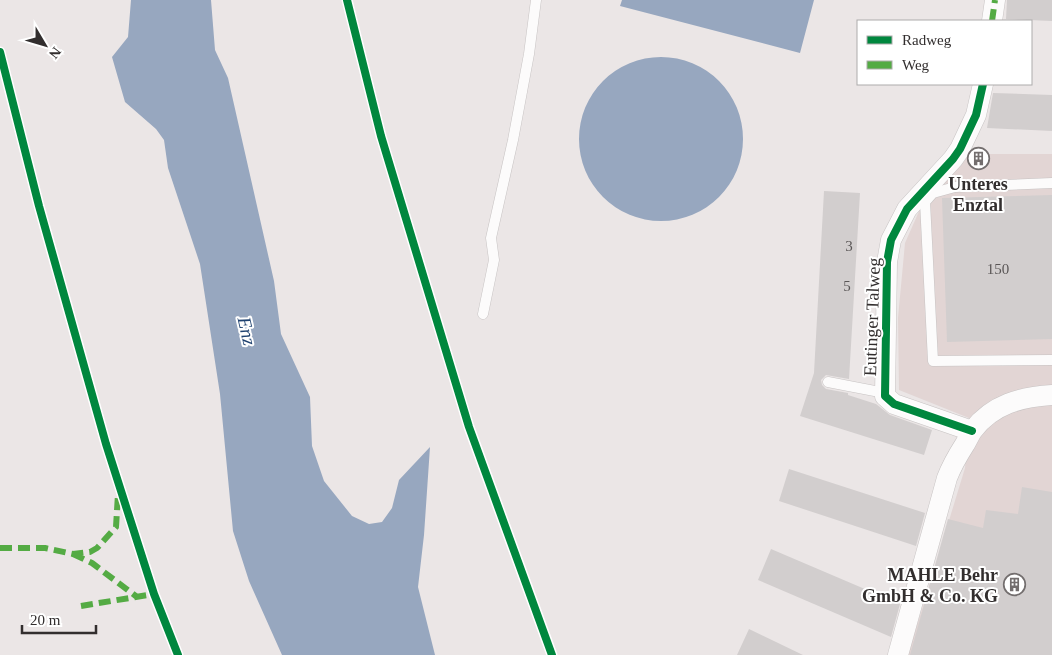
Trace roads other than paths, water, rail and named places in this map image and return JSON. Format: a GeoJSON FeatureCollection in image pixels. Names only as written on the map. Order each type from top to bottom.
{"type":"FeatureCollection","features":[{"type":"Feature","properties":{"kind":"street"},"geometry":{"type":"LineString","coordinates":[[992,20],[995,0]]}},
{"type":"Feature","properties":{"kind":"street","name":"Eutinger Talweg"},"geometry":{"type":"LineString","coordinates":[[972,431],[894,404],[887,399],[885,393],[887,262],[891,240],[906,209],[960,149],[976,115],[983,85]]}},
{"type":"Feature","properties":{"kind":"street"},"geometry":{"type":"LineString","coordinates":[[898,655],[947,478],[972,431],[990,412],[1007,402],[1052,394]]}},
{"type":"Feature","properties":{"kind":"lane"},"geometry":{"type":"LineString","coordinates":[[483,314],[494,260],[491,238],[513,140],[536,0]]}},
{"type":"Feature","properties":{"kind":"lane"},"geometry":{"type":"LineString","coordinates":[[1052,184],[955,187],[933,193],[925,202],[933,361],[1052,360]]}},
{"type":"Feature","properties":{"kind":"lane"},"geometry":{"type":"LineString","coordinates":[[828,382],[885,393]]}},
{"type":"Feature","properties":{"kind":"water","name":"Enz"},"geometry":{"type":"Polygon","coordinates":[[[131,0],[211,0],[215,50],[228,78],[274,281],[281,334],[310,397],[312,446],[324,481],[352,516],[369,524],[382,522],[392,508],[399,480],[430,447],[424,535],[418,587],[435,655],[282,655],[249,581],[233,531],[220,394],[200,264],[168,168],[164,140],[156,129],[125,102],[112,57],[128,37],[131,0]]]}},
{"type":"Feature","properties":{"kind":"water"},"geometry":{"type":"Polygon","coordinates":[[[622,0],[814,0],[800,53],[620,6],[622,0]]]}},
{"type":"Feature","properties":{"kind":"water"},"geometry":{"type":"Polygon","coordinates":[[[669,57],[685,60],[700,66],[725,87],[734,100],[740,115],[743,139],[742,155],[734,178],[713,203],[700,212],[685,218],[653,221],[637,218],[622,212],[597,191],[588,178],[582,163],[579,131],[582,115],[588,100],[609,75],[622,66],[637,60],[669,57]]]}},
{"type":"Feature","properties":{"kind":"place","name":"Unteres Enztal"},"geometry":{"type":"Point","coordinates":[978,159]}},
{"type":"Feature","properties":{"kind":"place","name":"MAHLE Behr GmbH & Co. KG"},"geometry":{"type":"Point","coordinates":[1014,585]}}]}
